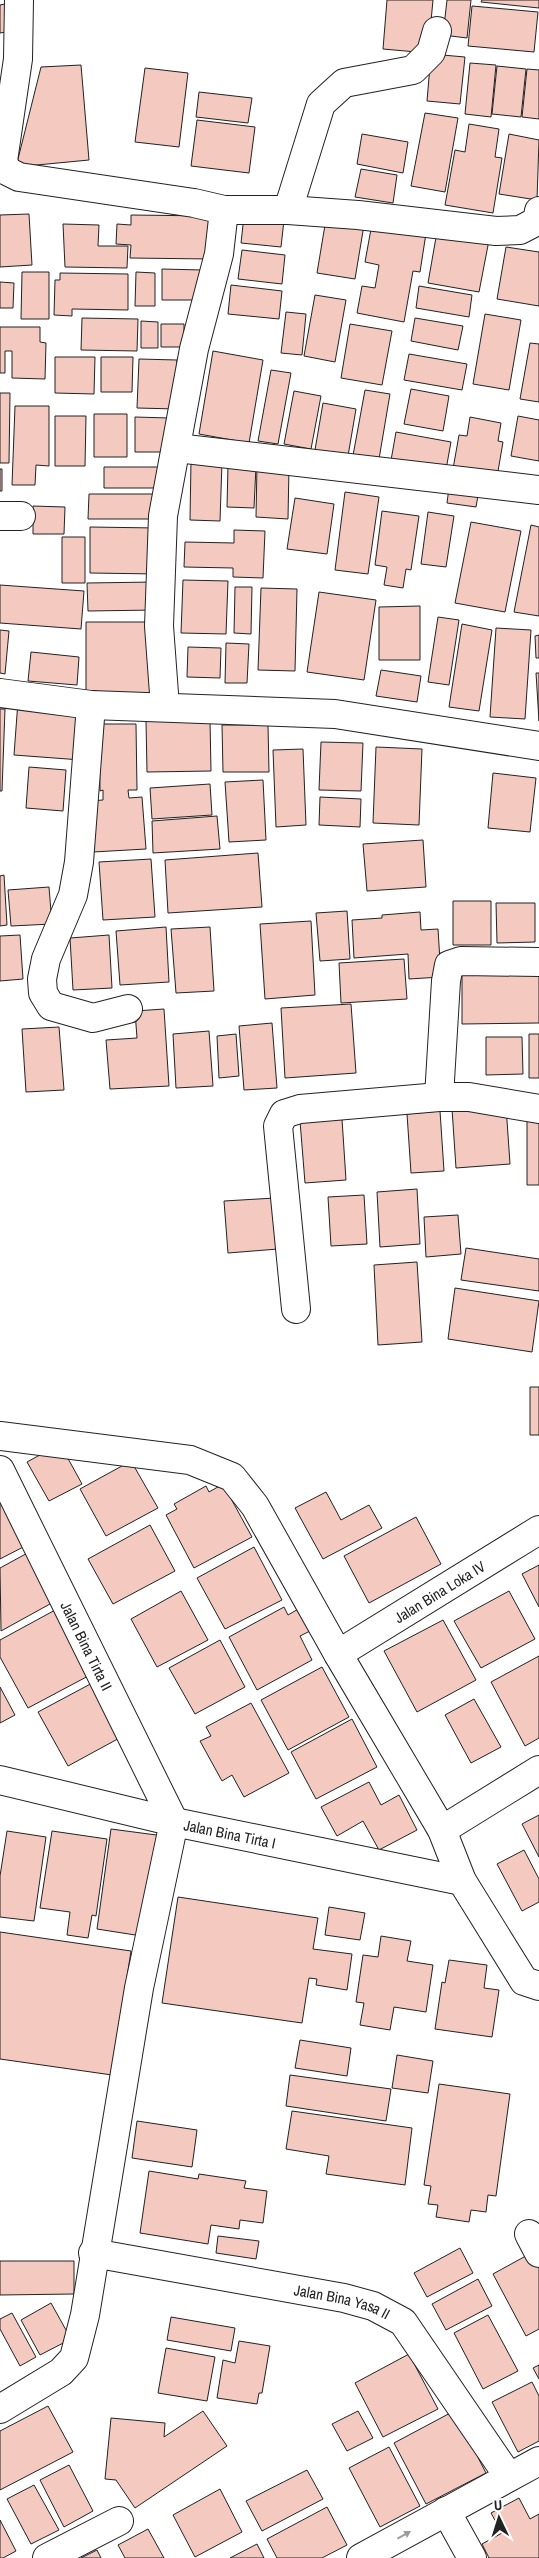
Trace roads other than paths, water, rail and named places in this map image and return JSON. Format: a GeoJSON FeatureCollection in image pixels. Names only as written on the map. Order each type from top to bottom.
{"type":"FeatureCollection","features":[{"type":"Feature","properties":{"kind":"street"},"geometry":{"type":"LineString","coordinates":[[19,0],[18,59],[3,161],[7,171],[19,177],[194,203],[224,210],[288,210],[358,215],[496,231],[520,230],[537,221],[539,211]]}},
{"type":"Feature","properties":{"kind":"street"},"geometry":{"type":"LineString","coordinates":[[288,210],[321,104],[344,83],[413,70],[431,52],[436,31]]}},
{"type":"Feature","properties":{"kind":"street"},"geometry":{"type":"LineString","coordinates":[[165,707],[159,626],[163,516],[194,349],[219,254],[224,210]]}},
{"type":"Feature","properties":{"kind":"street"},"geometry":{"type":"LineString","coordinates":[[177,448],[539,490]]}},
{"type":"Feature","properties":{"kind":"street"},"geometry":{"type":"LineString","coordinates":[[0,693],[91,705],[335,714],[539,746]]}},
{"type":"Feature","properties":{"kind":"street"},"geometry":{"type":"LineString","coordinates":[[91,705],[79,862],[73,895],[46,959],[42,979],[43,993],[51,1006],[93,1018],[128,1009]]}},
{"type":"Feature","properties":{"kind":"street"},"geometry":{"type":"LineString","coordinates":[[439,1096],[446,980],[449,965],[461,961],[539,962]]}},
{"type":"Feature","properties":{"kind":"street"},"geometry":{"type":"LineString","coordinates":[[296,1309],[278,1126],[284,1114],[300,1109],[439,1096],[470,1097],[539,1109]]}},
{"type":"Feature","properties":{"kind":"street"},"geometry":{"type":"LineString","coordinates":[[0,1436],[190,1460],[232,1477],[255,1506],[338,1654],[442,1830],[462,1881],[524,1982],[539,1986]]}},
{"type":"Feature","properties":{"kind":"street","name":"Jalan Bina Tirta II"},"geometry":{"type":"LineString","coordinates":[[0,1470],[174,1822]]}},
{"type":"Feature","properties":{"kind":"street","name":"Jalan Bina Loka IV"},"geometry":{"type":"LineString","coordinates":[[338,1654],[539,1530]]}},
{"type":"Feature","properties":{"kind":"street"},"geometry":{"type":"LineString","coordinates":[[442,1830],[539,1770]]}},
{"type":"Feature","properties":{"kind":"street","name":"Jalan Bina Tirta I"},"geometry":{"type":"LineString","coordinates":[[0,1780],[174,1822],[462,1881]]}},
{"type":"Feature","properties":{"kind":"street"},"geometry":{"type":"LineString","coordinates":[[0,2409],[62,2372],[74,2358],[85,2315],[139,1988],[174,1822]]}},
{"type":"Feature","properties":{"kind":"street","name":"Jalan Bina Yasa II"},"geometry":{"type":"LineString","coordinates":[[94,2253],[344,2298],[374,2306],[404,2322],[509,2477]]}},
{"type":"Feature","properties":{"kind":"street"},"geometry":{"type":"LineString","coordinates":[[361,2558],[539,2461]]}},
{"type":"Feature","properties":{"kind":"street"},"geometry":{"type":"LineString","coordinates":[[446,2512],[472,2558]]}},
{"type":"Feature","properties":{"kind":"street"},"geometry":{"type":"LineString","coordinates":[[47,2558],[119,2521]]}}]}
